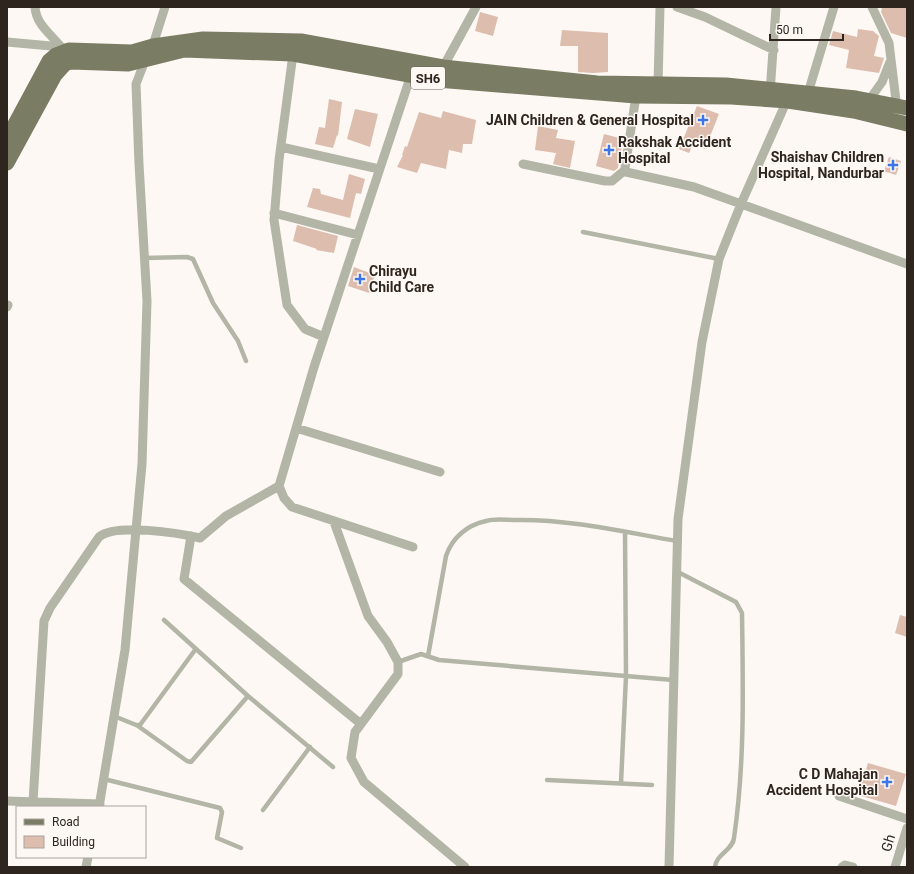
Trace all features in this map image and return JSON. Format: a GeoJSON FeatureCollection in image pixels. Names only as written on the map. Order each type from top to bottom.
{"type":"FeatureCollection","features":[{"type":"Feature","properties":{"kind":"main road","name":"SH6"},"geometry":{"type":"LineString","coordinates":[[7,163],[36,98],[49,61],[63,49],[132,52],[153,46],[202,39],[301,41],[440,73],[636,96],[731,97],[770,94]]}},
{"type":"Feature","properties":{"kind":"main road","name":"SH6"},"geometry":{"type":"LineString","coordinates":[[7,139],[36,98],[65,64],[77,61],[128,64],[184,50],[293,54],[410,75],[440,73],[597,82],[726,84],[770,94],[865,107]]}},
{"type":"Feature","properties":{"kind":"main road","name":"SH6"},"geometry":{"type":"LineString","coordinates":[[789,96],[808,93],[901,115]]}},
{"type":"Feature","properties":{"kind":"street"},"geometry":{"type":"LineString","coordinates":[[35,7],[43,27],[63,49]]}},
{"type":"Feature","properties":{"kind":"street"},"geometry":{"type":"LineString","coordinates":[[7,801],[100,805],[125,650],[142,464],[147,301],[136,84],[145,60],[153,46],[165,7]]}},
{"type":"Feature","properties":{"kind":"street"},"geometry":{"type":"LineString","coordinates":[[440,73],[476,7]]}},
{"type":"Feature","properties":{"kind":"street"},"geometry":{"type":"LineString","coordinates":[[658,84],[660,7]]}},
{"type":"Feature","properties":{"kind":"street"},"geometry":{"type":"LineString","coordinates":[[677,7],[705,17],[774,50]]}},
{"type":"Feature","properties":{"kind":"street"},"geometry":{"type":"LineString","coordinates":[[770,94],[776,7]]}},
{"type":"Feature","properties":{"kind":"street"},"geometry":{"type":"LineString","coordinates":[[808,93],[834,7]]}},
{"type":"Feature","properties":{"kind":"street"},"geometry":{"type":"LineString","coordinates":[[872,7],[889,43],[890,57],[901,115]]}},
{"type":"Feature","properties":{"kind":"street"},"geometry":{"type":"LineString","coordinates":[[7,42],[63,49]]}},
{"type":"Feature","properties":{"kind":"street"},"geometry":{"type":"LineString","coordinates":[[293,54],[274,213],[287,305],[305,329],[324,337]]}},
{"type":"Feature","properties":{"kind":"street"},"geometry":{"type":"LineString","coordinates":[[865,107],[884,78],[890,57]]}},
{"type":"Feature","properties":{"kind":"street"},"geometry":{"type":"LineString","coordinates":[[410,75],[324,337],[279,486],[284,498],[292,507],[413,548]]}},
{"type":"Feature","properties":{"kind":"street"},"geometry":{"type":"LineString","coordinates":[[523,164],[605,181],[612,181],[625,170],[636,96]]}},
{"type":"Feature","properties":{"kind":"street"},"geometry":{"type":"LineString","coordinates":[[669,867],[678,519],[702,342],[719,259],[741,204],[789,96]]}},
{"type":"Feature","properties":{"kind":"street"},"geometry":{"type":"LineString","coordinates":[[281,147],[379,169]]}},
{"type":"Feature","properties":{"kind":"street"},"geometry":{"type":"LineString","coordinates":[[625,170],[694,188],[907,264]]}},
{"type":"Feature","properties":{"kind":"street"},"geometry":{"type":"LineString","coordinates":[[274,213],[358,235]]}},
{"type":"Feature","properties":{"kind":"street"},"geometry":{"type":"LineString","coordinates":[[296,428],[440,472]]}},
{"type":"Feature","properties":{"kind":"street"},"geometry":{"type":"LineString","coordinates":[[33,802],[44,621],[50,608],[99,537],[104,533],[136,529],[200,538],[226,516],[279,486]]}},
{"type":"Feature","properties":{"kind":"street"},"geometry":{"type":"LineString","coordinates":[[334,522],[368,616],[387,642],[398,662],[398,674],[355,732],[352,758],[364,782],[465,867]]}},
{"type":"Feature","properties":{"kind":"street"},"geometry":{"type":"LineString","coordinates":[[191,536],[184,579],[361,724]]}},
{"type":"Feature","properties":{"kind":"street"},"geometry":{"type":"LineString","coordinates":[[839,796],[907,819]]}},
{"type":"Feature","properties":{"kind":"street","name":"Gh"},"geometry":{"type":"LineString","coordinates":[[895,867],[904,845],[907,828]]}},
{"type":"Feature","properties":{"kind":"street"},"geometry":{"type":"LineString","coordinates":[[842,867],[845,865],[853,867]]}},
{"type":"Feature","properties":{"kind":"lane"},"geometry":{"type":"LineString","coordinates":[[583,232],[719,259]]}},
{"type":"Feature","properties":{"kind":"lane"},"geometry":{"type":"LineString","coordinates":[[144,258],[187,257],[192,259],[213,303],[238,341],[246,361]]}},
{"type":"Feature","properties":{"kind":"lane"},"geometry":{"type":"LineString","coordinates":[[428,656],[446,556],[452,542],[469,528],[492,520],[529,520],[625,532],[677,541]]}},
{"type":"Feature","properties":{"kind":"lane"},"geometry":{"type":"LineString","coordinates":[[621,783],[626,676],[625,532]]}},
{"type":"Feature","properties":{"kind":"lane"},"geometry":{"type":"LineString","coordinates":[[676,571],[736,602],[742,613],[744,721],[734,839],[716,860],[715,867]]}},
{"type":"Feature","properties":{"kind":"lane"},"geometry":{"type":"LineString","coordinates":[[164,620],[195,650],[333,767]]}},
{"type":"Feature","properties":{"kind":"lane"},"geometry":{"type":"LineString","coordinates":[[138,726],[195,650]]}},
{"type":"Feature","properties":{"kind":"lane"},"geometry":{"type":"LineString","coordinates":[[398,662],[418,654],[439,660],[673,680]]}},
{"type":"Feature","properties":{"kind":"lane"},"geometry":{"type":"LineString","coordinates":[[114,716],[138,726],[187,761],[191,762],[248,696]]}},
{"type":"Feature","properties":{"kind":"lane"},"geometry":{"type":"LineString","coordinates":[[263,810],[310,747]]}},
{"type":"Feature","properties":{"kind":"lane"},"geometry":{"type":"LineString","coordinates":[[104,779],[220,808],[222,812],[217,838],[240,848]]}},
{"type":"Feature","properties":{"kind":"lane"},"geometry":{"type":"LineString","coordinates":[[547,780],[652,785]]}},
{"type":"Feature","properties":{"kind":"building"},"geometry":{"type":"Polygon","coordinates":[[[882,7],[907,7],[907,38],[891,33],[881,12],[882,7]]]}},
{"type":"Feature","properties":{"kind":"building"},"geometry":{"type":"Polygon","coordinates":[[[480,12],[498,17],[493,36],[475,31],[480,12]]]}},
{"type":"Feature","properties":{"kind":"building"},"geometry":{"type":"Polygon","coordinates":[[[858,29],[873,31],[879,36],[874,56],[884,58],[879,73],[846,68],[849,50],[829,45],[833,31],[857,37],[858,29]]]}},
{"type":"Feature","properties":{"kind":"building"},"geometry":{"type":"Polygon","coordinates":[[[562,30],[608,33],[608,72],[578,72],[578,46],[560,46],[562,30]]]}},
{"type":"Feature","properties":{"kind":"building"},"geometry":{"type":"Polygon","coordinates":[[[329,99],[342,102],[338,136],[337,135],[333,148],[315,144],[319,127],[325,128],[329,99]]]}},
{"type":"Feature","properties":{"kind":"building"},"geometry":{"type":"Polygon","coordinates":[[[697,106],[719,114],[705,149],[693,144],[689,153],[679,149],[697,106]]]}},
{"type":"Feature","properties":{"kind":"building"},"geometry":{"type":"Polygon","coordinates":[[[355,109],[378,114],[370,147],[347,139],[355,109]]]}},
{"type":"Feature","properties":{"kind":"building"},"geometry":{"type":"Polygon","coordinates":[[[443,111],[476,120],[472,144],[463,144],[462,153],[449,150],[446,169],[421,163],[417,173],[397,167],[403,155],[405,146],[407,147],[419,112],[441,118],[443,111]]]}},
{"type":"Feature","properties":{"kind":"building"},"geometry":{"type":"Polygon","coordinates":[[[538,126],[558,130],[556,138],[575,141],[570,168],[553,164],[556,153],[535,150],[538,126]]]}},
{"type":"Feature","properties":{"kind":"building"},"geometry":{"type":"Polygon","coordinates":[[[604,134],[623,139],[618,168],[614,171],[596,166],[604,134]]]}},
{"type":"Feature","properties":{"kind":"building"},"geometry":{"type":"Polygon","coordinates":[[[889,157],[901,161],[896,175],[884,171],[889,157]]]}},
{"type":"Feature","properties":{"kind":"building"},"geometry":{"type":"Polygon","coordinates":[[[349,174],[365,179],[361,194],[356,193],[350,218],[307,207],[313,188],[320,189],[321,194],[343,200],[349,174]]]}},
{"type":"Feature","properties":{"kind":"building"},"geometry":{"type":"Polygon","coordinates":[[[297,225],[338,236],[334,253],[316,250],[317,249],[293,241],[297,225]]]}},
{"type":"Feature","properties":{"kind":"building"},"geometry":{"type":"Polygon","coordinates":[[[354,267],[375,275],[369,293],[348,286],[354,267]]]}},
{"type":"Feature","properties":{"kind":"building"},"geometry":{"type":"Polygon","coordinates":[[[900,615],[907,617],[907,637],[895,633],[900,615]]]}},
{"type":"Feature","properties":{"kind":"building"},"geometry":{"type":"Polygon","coordinates":[[[868,763],[906,774],[896,806],[858,795],[868,763]]]}},
{"type":"Feature","properties":{"kind":"place","name":"JAIN Children & General Hospital"},"geometry":{"type":"Point","coordinates":[703,120]}},
{"type":"Feature","properties":{"kind":"place","name":"Rakshak Accident Hospital"},"geometry":{"type":"Point","coordinates":[609,150]}},
{"type":"Feature","properties":{"kind":"place","name":"Shaishav Children Hospital, Nandurbar"},"geometry":{"type":"Point","coordinates":[893,165]}},
{"type":"Feature","properties":{"kind":"place","name":"Chirayu Child Care"},"geometry":{"type":"Point","coordinates":[360,279]}},
{"type":"Feature","properties":{"kind":"place","name":"C D Mahajan Accident Hospital"},"geometry":{"type":"Point","coordinates":[887,782]}}]}
